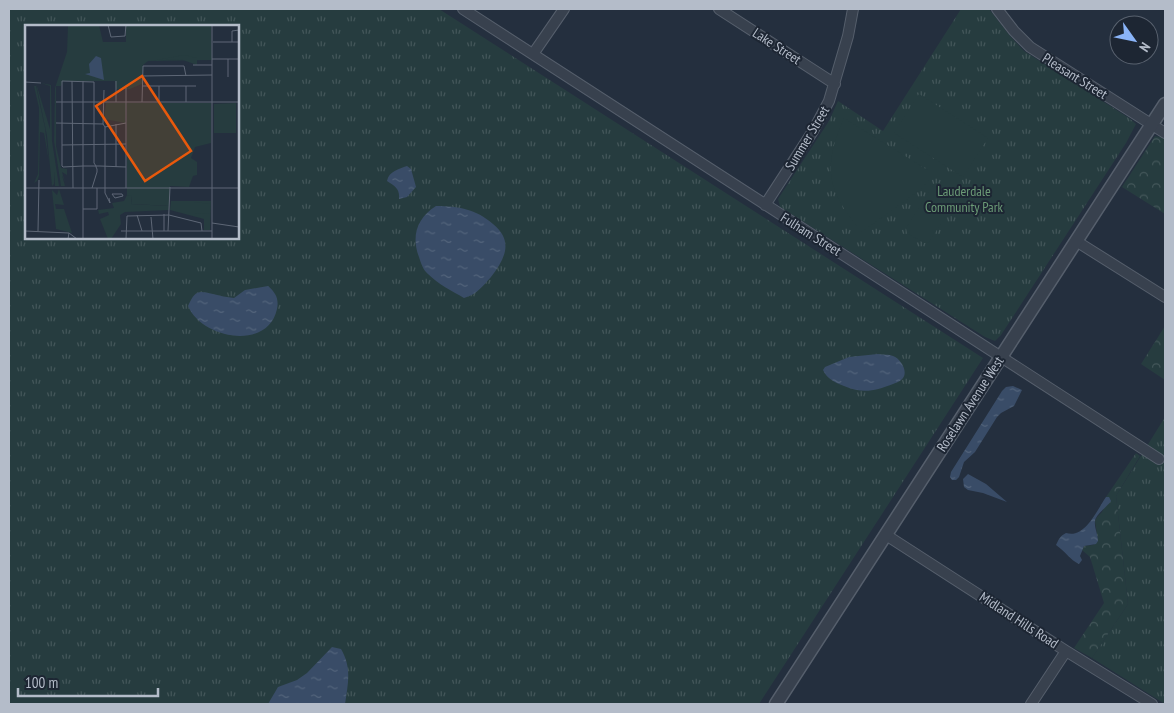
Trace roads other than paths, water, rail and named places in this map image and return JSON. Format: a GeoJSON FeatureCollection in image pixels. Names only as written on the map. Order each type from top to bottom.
{"type":"FeatureCollection","features":[{"type":"Feature","properties":{"kind":"street","name":"Fulham Street"},"geometry":{"type":"LineString","coordinates":[[463,9],[1159,459]]}},
{"type":"Feature","properties":{"kind":"street"},"geometry":{"type":"LineString","coordinates":[[534,54],[564,9]]}},
{"type":"Feature","properties":{"kind":"street","name":"Lake Street"},"geometry":{"type":"LineString","coordinates":[[720,9],[835,84]]}},
{"type":"Feature","properties":{"kind":"street","name":"Summer Street"},"geometry":{"type":"LineString","coordinates":[[765,205],[822,115],[835,84],[848,36],[852,9]]}},
{"type":"Feature","properties":{"kind":"street","name":"Pleasant Street"},"geometry":{"type":"LineString","coordinates":[[997,9],[1014,31],[1030,47],[1164,132]]}},
{"type":"Feature","properties":{"kind":"street","name":"Roselawn Avenue West"},"geometry":{"type":"LineString","coordinates":[[776,704],[1165,104]]}},
{"type":"Feature","properties":{"kind":"street"},"geometry":{"type":"LineString","coordinates":[[1076,241],[1165,297]]}},
{"type":"Feature","properties":{"kind":"street","name":"Midland Hills Road"},"geometry":{"type":"LineString","coordinates":[[886,534],[1066,651],[1152,704]]}},
{"type":"Feature","properties":{"kind":"street"},"geometry":{"type":"LineString","coordinates":[[1031,704],[1066,651]]}},
{"type":"Feature","properties":{"kind":"water"},"geometry":{"type":"Polygon","coordinates":[[[407,166],[411,169],[416,187],[407,197],[399,199],[399,193],[396,188],[387,181],[392,173],[407,166]]]}},
{"type":"Feature","properties":{"kind":"water"},"geometry":{"type":"Polygon","coordinates":[[[436,206],[459,208],[480,215],[500,230],[504,237],[505,250],[500,264],[482,287],[468,297],[464,298],[445,287],[423,268],[417,249],[417,228],[424,216],[436,206]]]}},
{"type":"Feature","properties":{"kind":"water"},"geometry":{"type":"Polygon","coordinates":[[[268,286],[276,296],[278,302],[277,309],[271,322],[261,331],[249,335],[234,336],[220,333],[195,317],[188,306],[193,297],[200,292],[234,298],[245,290],[268,286]]]}},
{"type":"Feature","properties":{"kind":"water"},"geometry":{"type":"Polygon","coordinates":[[[878,354],[891,355],[899,360],[905,372],[902,379],[880,388],[863,391],[835,382],[823,370],[825,367],[849,357],[878,354]]]}},
{"type":"Feature","properties":{"kind":"water"},"geometry":{"type":"Polygon","coordinates":[[[1013,386],[1022,390],[1014,406],[997,417],[975,452],[964,462],[959,477],[956,480],[952,480],[950,477],[951,472],[1002,391],[1006,387],[1013,386]]]}},
{"type":"Feature","properties":{"kind":"water"},"geometry":{"type":"Polygon","coordinates":[[[968,474],[986,484],[1007,502],[983,493],[968,490],[964,487],[963,479],[968,474]]]}},
{"type":"Feature","properties":{"kind":"water"},"geometry":{"type":"Polygon","coordinates":[[[1106,497],[1109,497],[1111,501],[1097,516],[1095,521],[1098,541],[1096,544],[1084,546],[1080,556],[1082,560],[1079,564],[1056,545],[1064,534],[1073,534],[1085,528],[1106,497]]]}},
{"type":"Feature","properties":{"kind":"water"},"geometry":{"type":"Polygon","coordinates":[[[332,647],[341,649],[347,663],[348,676],[345,704],[268,704],[278,687],[297,680],[307,673],[332,647]]]}},
{"type":"Feature","properties":{"kind":"park label","name":"Lauderdale Community Park"},"geometry":{"type":"Point","coordinates":[964,200]}}]}
